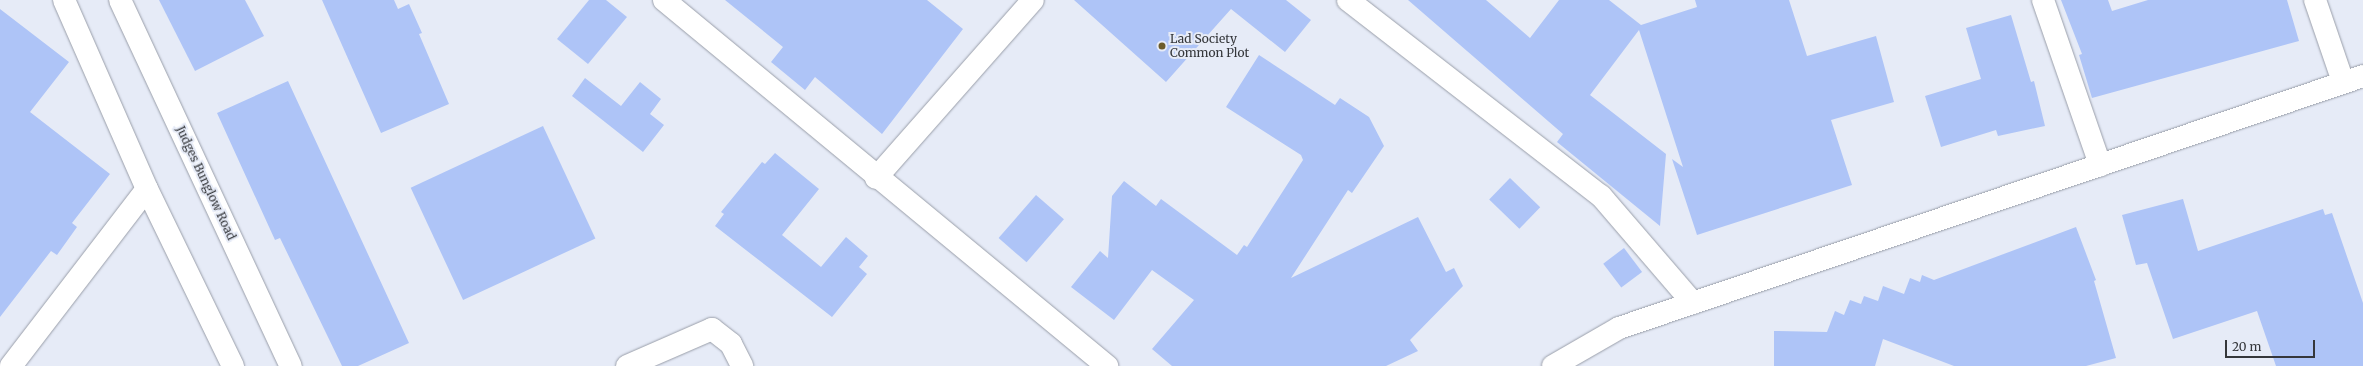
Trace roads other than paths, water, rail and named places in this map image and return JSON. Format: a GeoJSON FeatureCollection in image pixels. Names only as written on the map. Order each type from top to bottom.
{"type":"FeatureCollection","features":[{"type":"Feature","properties":{"kind":"street"},"geometry":{"type":"LineString","coordinates":[[64,0],[147,189],[233,366]]}},
{"type":"Feature","properties":{"kind":"street","name":"Judges Bunglow Road"},"geometry":{"type":"LineString","coordinates":[[120,0],[291,366]]}},
{"type":"Feature","properties":{"kind":"street"},"geometry":{"type":"LineString","coordinates":[[664,0],[876,178],[1107,366]]}},
{"type":"Feature","properties":{"kind":"street"},"geometry":{"type":"LineString","coordinates":[[876,178],[1033,0]]}},
{"type":"Feature","properties":{"kind":"street"},"geometry":{"type":"LineString","coordinates":[[1348,0],[1601,196],[1693,303]]}},
{"type":"Feature","properties":{"kind":"street"},"geometry":{"type":"LineString","coordinates":[[2042,0],[2100,165]]}},
{"type":"Feature","properties":{"kind":"street"},"geometry":{"type":"LineString","coordinates":[[2315,0],[2343,82]]}},
{"type":"Feature","properties":{"kind":"street"},"geometry":{"type":"LineString","coordinates":[[1553,366],[1619,328],[2363,76]]}},
{"type":"Feature","properties":{"kind":"street"},"geometry":{"type":"LineString","coordinates":[[11,366],[147,189]]}},
{"type":"Feature","properties":{"kind":"street"},"geometry":{"type":"LineString","coordinates":[[627,366],[712,329],[731,344],[742,366]]}},
{"type":"Feature","properties":{"kind":"place","name":"Lad Society Common Plot"},"geometry":{"type":"Point","coordinates":[1162,46]}}]}
